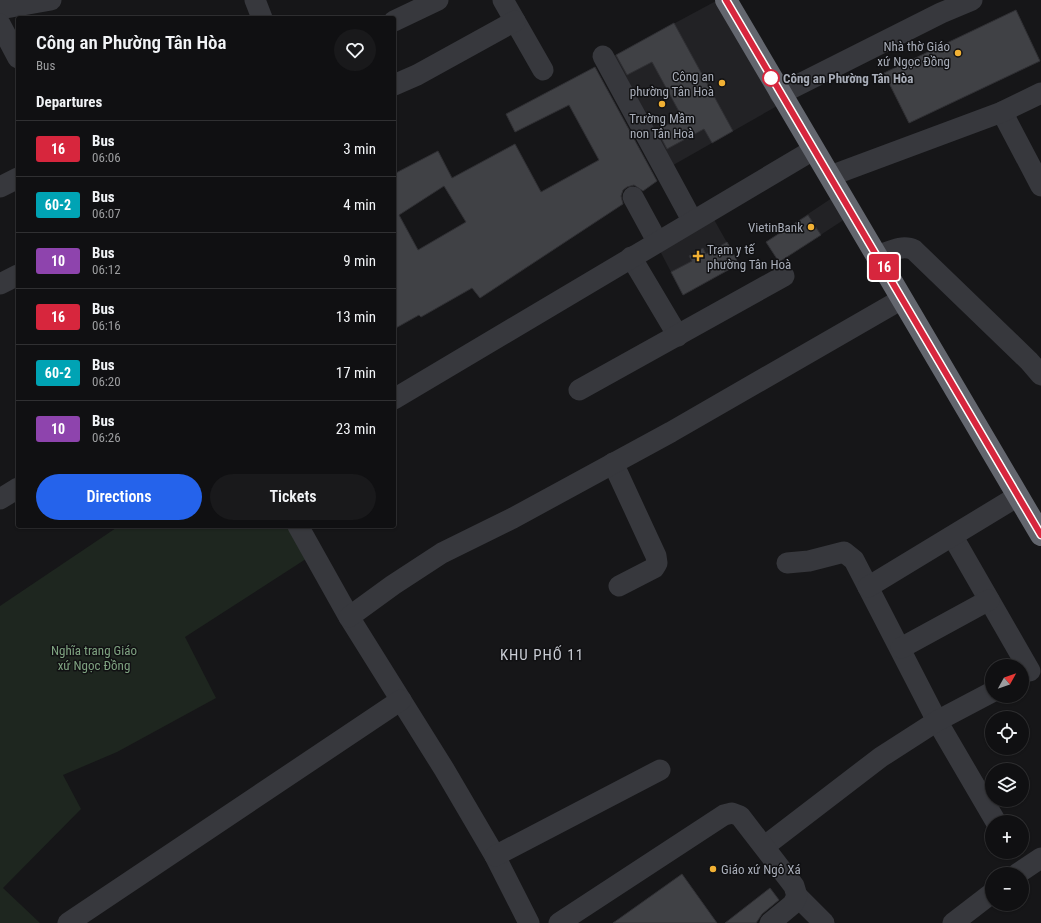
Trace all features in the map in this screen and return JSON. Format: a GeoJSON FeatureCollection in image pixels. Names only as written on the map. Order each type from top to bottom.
{"type":"FeatureCollection","features":[{"type":"Feature","properties":{"kind":"highway"},"geometry":{"type":"LineString","coordinates":[[726,0],[1041,535]]}},
{"type":"Feature","properties":{"kind":"street"},"geometry":{"type":"LineString","coordinates":[[0,9],[51,0]]}},
{"type":"Feature","properties":{"kind":"street"},"geometry":{"type":"LineString","coordinates":[[254,0],[261,16]]}},
{"type":"Feature","properties":{"kind":"street"},"geometry":{"type":"LineString","coordinates":[[396,20],[438,0]]}},
{"type":"Feature","properties":{"kind":"street"},"geometry":{"type":"LineString","coordinates":[[503,0],[543,70]]}},
{"type":"Feature","properties":{"kind":"street"},"geometry":{"type":"LineString","coordinates":[[780,94],[938,7],[972,0]]}},
{"type":"Feature","properties":{"kind":"street"},"geometry":{"type":"LineString","coordinates":[[396,84],[417,75],[515,21]]}},
{"type":"Feature","properties":{"kind":"street"},"geometry":{"type":"LineString","coordinates":[[0,24],[16,54]]}},
{"type":"Feature","properties":{"kind":"street"},"geometry":{"type":"LineString","coordinates":[[603,56],[692,220]]}},
{"type":"Feature","properties":{"kind":"street"},"geometry":{"type":"LineString","coordinates":[[830,176],[1002,112],[1041,93]]}},
{"type":"Feature","properties":{"kind":"street"},"geometry":{"type":"LineString","coordinates":[[1002,112],[1041,186]]}},
{"type":"Feature","properties":{"kind":"street"},"geometry":{"type":"LineString","coordinates":[[396,398],[692,220],[813,150]]}},
{"type":"Feature","properties":{"kind":"street"},"geometry":{"type":"LineString","coordinates":[[0,187],[16,179]]}},
{"type":"Feature","properties":{"kind":"street"},"geometry":{"type":"LineString","coordinates":[[633,198],[657,241]]}},
{"type":"Feature","properties":{"kind":"street"},"geometry":{"type":"LineString","coordinates":[[877,256],[909,247],[914,250],[1029,361],[1041,375]]}},
{"type":"Feature","properties":{"kind":"street"},"geometry":{"type":"LineString","coordinates":[[632,257],[678,336]]}},
{"type":"Feature","properties":{"kind":"street"},"geometry":{"type":"LineString","coordinates":[[0,284],[16,276]]}},
{"type":"Feature","properties":{"kind":"street"},"geometry":{"type":"LineString","coordinates":[[579,390],[784,276]]}},
{"type":"Feature","properties":{"kind":"street"},"geometry":{"type":"LineString","coordinates":[[349,618],[393,585],[442,553],[513,518],[613,463],[902,298]]}},
{"type":"Feature","properties":{"kind":"street"},"geometry":{"type":"LineString","coordinates":[[613,463],[656,556],[657,563],[654,568],[619,586]]}},
{"type":"Feature","properties":{"kind":"street"},"geometry":{"type":"LineString","coordinates":[[0,499],[16,489]]}},
{"type":"Feature","properties":{"kind":"street"},"geometry":{"type":"LineString","coordinates":[[868,587],[1018,496]]}},
{"type":"Feature","properties":{"kind":"street"},"geometry":{"type":"LineString","coordinates":[[299,528],[349,618],[401,700],[495,856],[529,923]]}},
{"type":"Feature","properties":{"kind":"street"},"geometry":{"type":"LineString","coordinates":[[953,536],[988,600],[1034,672]]}},
{"type":"Feature","properties":{"kind":"street"},"geometry":{"type":"LineString","coordinates":[[787,563],[809,561],[844,552],[854,560],[938,721],[992,815]]}},
{"type":"Feature","properties":{"kind":"street"},"geometry":{"type":"LineString","coordinates":[[901,648],[988,600]]}},
{"type":"Feature","properties":{"kind":"street"},"geometry":{"type":"LineString","coordinates":[[765,846],[880,757],[938,721],[985,696]]}},
{"type":"Feature","properties":{"kind":"street"},"geometry":{"type":"LineString","coordinates":[[68,923],[91,917],[401,700]]}},
{"type":"Feature","properties":{"kind":"street"},"geometry":{"type":"LineString","coordinates":[[495,856],[660,770]]}},
{"type":"Feature","properties":{"kind":"street"},"geometry":{"type":"LineString","coordinates":[[559,923],[724,815],[732,814],[740,816],[765,846],[794,886],[798,896],[824,923]]}},
{"type":"Feature","properties":{"kind":"street"},"geometry":{"type":"LineString","coordinates":[[770,923],[793,904],[798,896]]}},
{"type":"Feature","properties":{"kind":"street"},"geometry":{"type":"LineString","coordinates":[[953,923],[985,898]]}},
{"type":"Feature","properties":{"kind":"shaded area"},"geometry":{"type":"Polygon","coordinates":[[[716,1],[777,106],[668,168],[608,59],[716,1]]]}},
{"type":"Feature","properties":{"kind":"shaded area","name":"VietinBank"},"geometry":{"type":"Polygon","coordinates":[[[832,198],[845,219],[779,262],[766,242],[832,198]]]}},
{"type":"Feature","properties":{"kind":"shaded area","name":"Trạm y tế phường Tân Hoà"},"geometry":{"type":"Polygon","coordinates":[[[712,216],[739,264],[683,295],[658,247],[712,216]]]}},
{"type":"Feature","properties":{"kind":"green space","name":"Nghĩa trang Giáo xứ Ngọc Đồng"},"geometry":{"type":"Polygon","coordinates":[[[116,528],[292,528],[309,557],[185,637],[216,698],[117,752],[63,775],[81,809],[3,888],[40,923],[0,923],[0,606],[116,528]]]}},
{"type":"Feature","properties":{"kind":"building"},"geometry":{"type":"Polygon","coordinates":[[[1016,10],[1040,61],[909,123],[884,73],[1016,10]]]}},
{"type":"Feature","properties":{"kind":"building"},"geometry":{"type":"Polygon","coordinates":[[[674,23],[733,131],[712,143],[704,129],[667,149],[657,130],[682,117],[652,62],[627,75],[616,55],[674,23]]]}},
{"type":"Feature","properties":{"kind":"building"},"geometry":{"type":"Polygon","coordinates":[[[595,67],[657,181],[643,191],[634,185],[627,187],[623,190],[621,196],[623,204],[480,298],[472,288],[421,317],[419,315],[396,328],[396,173],[438,151],[452,178],[515,144],[541,192],[599,160],[569,105],[515,132],[506,114],[595,67]],[[444,186],[399,215],[418,250],[466,222],[444,186]]]}},
{"type":"Feature","properties":{"kind":"building","name":"VietinBank"},"geometry":{"type":"Polygon","coordinates":[[[808,215],[821,235],[779,262],[766,242],[808,215]]]}},
{"type":"Feature","properties":{"kind":"building"},"geometry":{"type":"Polygon","coordinates":[[[727,242],[739,264],[683,295],[671,272],[692,261],[689,256],[703,248],[706,254],[727,242]]]}},
{"type":"Feature","properties":{"kind":"building"},"geometry":{"type":"Polygon","coordinates":[[[682,874],[717,923],[613,923],[682,874]]]}},
{"type":"Feature","properties":{"kind":"building"},"geometry":{"type":"Polygon","coordinates":[[[770,888],[779,900],[762,914],[756,923],[725,923],[770,888]]]}},
{"type":"Feature","properties":{"kind":"bus line","name":"16"},"geometry":{"type":"LineString","coordinates":[[726,0],[1041,535]]}},
{"type":"Feature","properties":{"kind":"place","name":"Nhà thờ Giáo xứ Ngọc Đồng"},"geometry":{"type":"Point","coordinates":[958,53]}},
{"type":"Feature","properties":{"kind":"place","name":"Công an Phường Tân Hòa"},"geometry":{"type":"Point","coordinates":[771,78]}},
{"type":"Feature","properties":{"kind":"place","name":"Công an phường Tân Hoà"},"geometry":{"type":"Point","coordinates":[722,83]}},
{"type":"Feature","properties":{"kind":"place","name":"Trường Mầm non Tân Hoà"},"geometry":{"type":"Point","coordinates":[662,104]}},
{"type":"Feature","properties":{"kind":"place","name":"VietinBank"},"geometry":{"type":"Point","coordinates":[811,227]}},
{"type":"Feature","properties":{"kind":"place","name":"Trạm y tế phường Tân Hoà"},"geometry":{"type":"Point","coordinates":[698,256]}},
{"type":"Feature","properties":{"kind":"place","name":"Giáo xứ Ngô Xá"},"geometry":{"type":"Point","coordinates":[713,869]}},
{"type":"Feature","properties":{"kind":"district","name":"KHU PHỐ 11"},"geometry":{"type":"Point","coordinates":[542,655]}}]}
